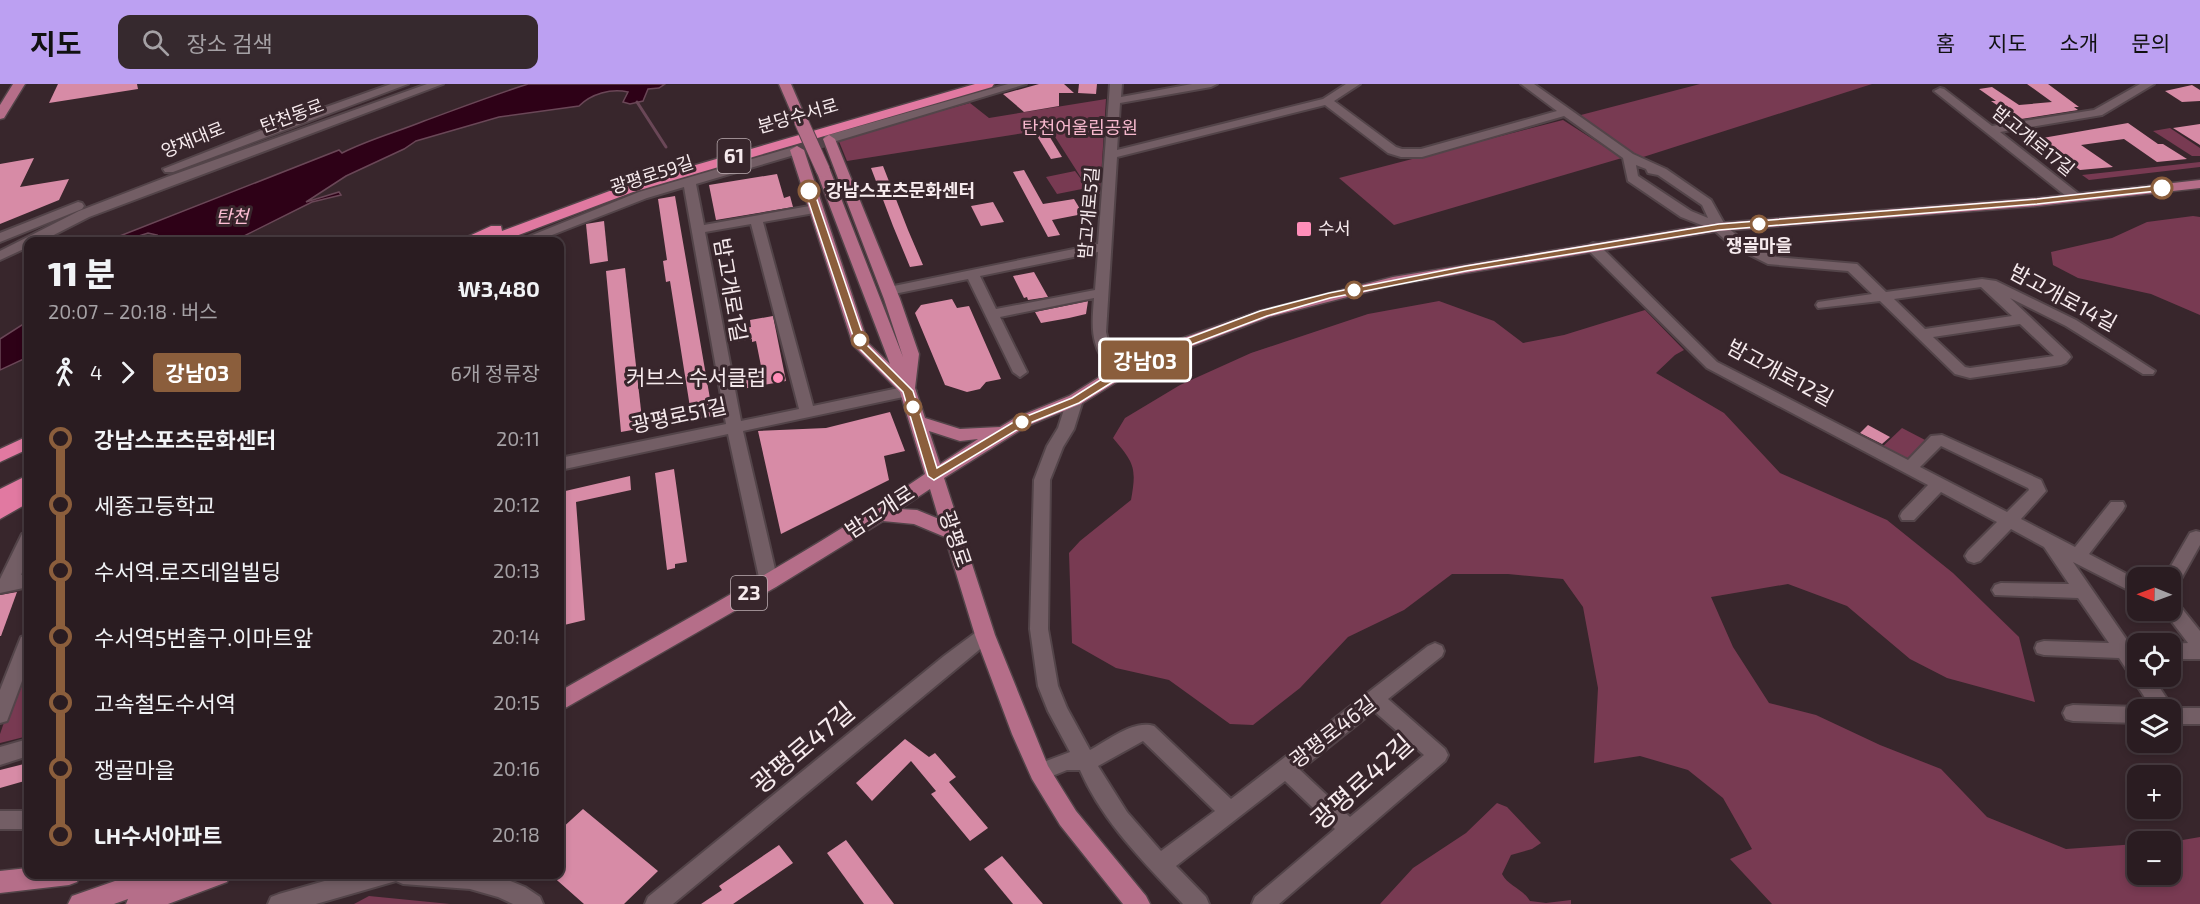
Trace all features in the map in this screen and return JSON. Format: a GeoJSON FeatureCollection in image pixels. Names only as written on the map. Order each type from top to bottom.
{"type":"FeatureCollection","features":[{"type":"Feature","properties":{"kind":"highway","name":"분당수서로"},"geometry":{"type":"LineString","coordinates":[[477,237],[644,176],[962,84]]}},
{"type":"Feature","properties":{"kind":"highway","name":"분당수서로"},"geometry":{"type":"LineString","coordinates":[[499,237],[649,182],[988,84]]}},
{"type":"Feature","properties":{"kind":"highway"},"geometry":{"type":"LineString","coordinates":[[0,456],[24,444]]}},
{"type":"Feature","properties":{"kind":"highway"},"geometry":{"type":"LineString","coordinates":[[0,484],[24,470]]}},
{"type":"Feature","properties":{"kind":"highway"},"geometry":{"type":"LineString","coordinates":[[0,497],[24,483]]}},
{"type":"Feature","properties":{"kind":"highway"},"geometry":{"type":"LineString","coordinates":[[0,512],[24,497]]}},
{"type":"Feature","properties":{"kind":"main road"},"geometry":{"type":"LineString","coordinates":[[10,99],[12,84]]}},
{"type":"Feature","properties":{"kind":"main road"},"geometry":{"type":"LineString","coordinates":[[0,115],[19,84]]}},
{"type":"Feature","properties":{"kind":"main road","name":"광평로"},"geometry":{"type":"LineString","coordinates":[[785,84],[823,170],[908,391],[985,635],[1023,734],[1040,772],[1085,841],[1138,904]]}},
{"type":"Feature","properties":{"kind":"main road"},"geometry":{"type":"LineString","coordinates":[[829,139],[889,291],[911,354],[908,391]]}},
{"type":"Feature","properties":{"kind":"main road"},"geometry":{"type":"LineString","coordinates":[[797,150],[861,345],[908,391]]}},
{"type":"Feature","properties":{"kind":"main road"},"geometry":{"type":"LineString","coordinates":[[803,174],[806,163],[811,159],[826,156],[837,161]]}},
{"type":"Feature","properties":{"kind":"main road","name":"밤고개로"},"geometry":{"type":"LineString","coordinates":[[564,699],[769,582],[880,514],[934,476],[1021,422],[1075,400],[1120,372],[1190,340],[1297,304],[1393,282],[1719,227],[2075,197],[2200,184]]}},
{"type":"Feature","properties":{"kind":"main road"},"geometry":{"type":"LineString","coordinates":[[918,422],[960,435],[1006,431]]}},
{"type":"Feature","properties":{"kind":"main road"},"geometry":{"type":"LineString","coordinates":[[880,514],[917,517],[953,533]]}},
{"type":"Feature","properties":{"kind":"main road"},"geometry":{"type":"LineString","coordinates":[[0,882],[26,879]]}},
{"type":"Feature","properties":{"kind":"main road"},"geometry":{"type":"LineString","coordinates":[[80,904],[155,879]]}},
{"type":"Feature","properties":{"kind":"main road"},"geometry":{"type":"LineString","coordinates":[[138,904],[206,879]]}},
{"type":"Feature","properties":{"kind":"street","name":"양재대로"},"geometry":{"type":"LineString","coordinates":[[0,237],[221,148],[402,84]]}},
{"type":"Feature","properties":{"kind":"street","name":"탄천동로"},"geometry":{"type":"LineString","coordinates":[[39,237],[84,214],[304,130],[437,84]]}},
{"type":"Feature","properties":{"kind":"street"},"geometry":{"type":"LineString","coordinates":[[829,139],[1020,84]]}},
{"type":"Feature","properties":{"kind":"street","name":"밤고개로5길"},"geometry":{"type":"LineString","coordinates":[[1116,84],[1103,247],[1099,332],[1102,350],[1120,372]]}},
{"type":"Feature","properties":{"kind":"street"},"geometry":{"type":"LineString","coordinates":[[1115,101],[1211,84]]}},
{"type":"Feature","properties":{"kind":"street"},"geometry":{"type":"LineString","coordinates":[[1112,155],[1327,101],[1354,84]]}},
{"type":"Feature","properties":{"kind":"street"},"geometry":{"type":"LineString","coordinates":[[1527,84],[1630,161],[1662,172],[1707,202],[1719,227]]}},
{"type":"Feature","properties":{"kind":"street"},"geometry":{"type":"LineString","coordinates":[[1991,130],[2098,113],[2148,84]]}},
{"type":"Feature","properties":{"kind":"street","name":"밤고개로17길"},"geometry":{"type":"LineString","coordinates":[[1940,91],[2075,197]]}},
{"type":"Feature","properties":{"kind":"street"},"geometry":{"type":"LineString","coordinates":[[1327,101],[1392,150],[1412,154],[1566,112]]}},
{"type":"Feature","properties":{"kind":"street","name":"광평로59길"},"geometry":{"type":"LineString","coordinates":[[535,237],[643,195],[797,150]]}},
{"type":"Feature","properties":{"kind":"street"},"geometry":{"type":"LineString","coordinates":[[1630,161],[1632,178],[1686,214],[1719,227],[1737,243],[1773,261],[1852,267],[1965,373],[2061,360],[2064,357],[1985,283]]}},
{"type":"Feature","properties":{"kind":"street","name":"밤고개로1길"},"geometry":{"type":"LineString","coordinates":[[689,182],[734,426],[769,582]]}},
{"type":"Feature","properties":{"kind":"street"},"geometry":{"type":"LineString","coordinates":[[697,230],[815,209]]}},
{"type":"Feature","properties":{"kind":"street"},"geometry":{"type":"LineString","coordinates":[[0,246],[84,214]]}},
{"type":"Feature","properties":{"kind":"street"},"geometry":{"type":"LineString","coordinates":[[756,220],[807,411]]}},
{"type":"Feature","properties":{"kind":"street","name":"탄천동로"},"geometry":{"type":"LineString","coordinates":[[0,256],[24,244]]}},
{"type":"Feature","properties":{"kind":"street"},"geometry":{"type":"LineString","coordinates":[[889,291],[1103,247]]}},
{"type":"Feature","properties":{"kind":"street","name":"밤고개로12길"},"geometry":{"type":"LineString","coordinates":[[1593,247],[1712,364],[2127,582]]}},
{"type":"Feature","properties":{"kind":"street"},"geometry":{"type":"LineString","coordinates":[[972,274],[1020,372]]}},
{"type":"Feature","properties":{"kind":"street","name":"밤고개로14길"},"geometry":{"type":"LineString","coordinates":[[1823,305],[1991,284],[2071,322],[2148,371]]}},
{"type":"Feature","properties":{"kind":"street"},"geometry":{"type":"LineString","coordinates":[[992,314],[1101,293]]}},
{"type":"Feature","properties":{"kind":"street","name":"밤고개로14길"},"geometry":{"type":"LineString","coordinates":[[1921,334],[2023,319]]}},
{"type":"Feature","properties":{"kind":"street","name":"광평로51길"},"geometry":{"type":"LineString","coordinates":[[564,463],[908,391]]}},
{"type":"Feature","properties":{"kind":"street"},"geometry":{"type":"LineString","coordinates":[[1075,400],[1066,429],[1055,446],[1042,480],[1040,630],[1048,686],[1058,711],[1086,762],[1092,781],[1133,835],[1198,904]]}},
{"type":"Feature","properties":{"kind":"street"},"geometry":{"type":"LineString","coordinates":[[1910,468],[1936,440],[1942,440],[2035,484],[2038,490],[1974,556]]}},
{"type":"Feature","properties":{"kind":"street"},"geometry":{"type":"LineString","coordinates":[[1908,516],[1939,484]]}},
{"type":"Feature","properties":{"kind":"street"},"geometry":{"type":"LineString","coordinates":[[2078,556],[2117,506]]}},
{"type":"Feature","properties":{"kind":"street"},"geometry":{"type":"LineString","coordinates":[[2179,567],[2196,537]]}},
{"type":"Feature","properties":{"kind":"street","name":"밤고개로12길"},"geometry":{"type":"LineString","coordinates":[[2049,540],[2084,591],[2127,646]]}},
{"type":"Feature","properties":{"kind":"street"},"geometry":{"type":"LineString","coordinates":[[4,585],[24,548]]}},
{"type":"Feature","properties":{"kind":"street"},"geometry":{"type":"LineString","coordinates":[[4,585],[24,581]]}},
{"type":"Feature","properties":{"kind":"street"},"geometry":{"type":"LineString","coordinates":[[2001,590],[2084,591]]}},
{"type":"Feature","properties":{"kind":"street"},"geometry":{"type":"LineString","coordinates":[[2181,620],[2200,645]]}},
{"type":"Feature","properties":{"kind":"street","name":"광평로47길"},"geometry":{"type":"LineString","coordinates":[[656,904],[985,635]]}},
{"type":"Feature","properties":{"kind":"street"},"geometry":{"type":"LineString","coordinates":[[2044,648],[2127,650]]}},
{"type":"Feature","properties":{"kind":"street","name":"광평로46길"},"geometry":{"type":"LineString","coordinates":[[1161,864],[1435,651]]}},
{"type":"Feature","properties":{"kind":"street"},"geometry":{"type":"LineString","coordinates":[[2181,651],[2200,651]]}},
{"type":"Feature","properties":{"kind":"street"},"geometry":{"type":"LineString","coordinates":[[0,715],[22,673]]}},
{"type":"Feature","properties":{"kind":"street","name":"광평로42길"},"geometry":{"type":"LineString","coordinates":[[1263,904],[1438,755],[1374,699]]}},
{"type":"Feature","properties":{"kind":"street"},"geometry":{"type":"LineString","coordinates":[[2073,713],[2127,715]]}},
{"type":"Feature","properties":{"kind":"street"},"geometry":{"type":"LineString","coordinates":[[2181,716],[2200,716]]}},
{"type":"Feature","properties":{"kind":"street"},"geometry":{"type":"LineString","coordinates":[[1040,772],[1066,761],[1086,762],[1140,733],[1148,732],[1228,811]]}},
{"type":"Feature","properties":{"kind":"street"},"geometry":{"type":"LineString","coordinates":[[0,756],[24,749]]}},
{"type":"Feature","properties":{"kind":"street"},"geometry":{"type":"LineString","coordinates":[[1286,769],[1350,830]]}},
{"type":"Feature","properties":{"kind":"street"},"geometry":{"type":"LineString","coordinates":[[0,820],[24,820]]}},
{"type":"Feature","properties":{"kind":"street"},"geometry":{"type":"LineString","coordinates":[[279,904],[370,879]]}},
{"type":"Feature","properties":{"kind":"street"},"geometry":{"type":"LineString","coordinates":[[471,879],[497,884],[532,904]]}},
{"type":"Feature","properties":{"kind":"green space"},"geometry":{"type":"Polygon","coordinates":[[[1700,84],[1872,84],[1637,159],[1577,116],[1700,84]]]}},
{"type":"Feature","properties":{"kind":"green space","name":"탄천어울림공원"},"geometry":{"type":"Polygon","coordinates":[[[1106,99],[1100,194],[1088,194],[1087,188],[1057,194],[1046,177],[1075,171],[1087,187],[1050,129],[847,161],[838,139],[970,103],[989,118],[1106,99]]]}},
{"type":"Feature","properties":{"kind":"green space"},"geometry":{"type":"Polygon","coordinates":[[[1563,120],[1622,158],[1394,225],[1339,178],[1563,120]]]}},
{"type":"Feature","properties":{"kind":"green space"},"geometry":{"type":"Polygon","coordinates":[[[2170,128],[2200,148],[2200,156],[2192,156],[2153,131],[2170,128]]]}},
{"type":"Feature","properties":{"kind":"green space"},"geometry":{"type":"Polygon","coordinates":[[[2200,162],[2200,167],[2089,180],[2082,175],[2200,162]]]}},
{"type":"Feature","properties":{"kind":"green space"},"geometry":{"type":"Polygon","coordinates":[[[2200,217],[2200,315],[2151,294],[2078,278],[2053,265],[2051,252],[2112,238],[2147,222],[2200,217]]]}},
{"type":"Feature","properties":{"kind":"green space"},"geometry":{"type":"Polygon","coordinates":[[[1439,301],[1494,321],[1523,343],[1564,335],[1645,310],[1684,350],[1675,355],[1656,373],[1724,413],[1780,473],[1887,520],[1953,573],[2019,637],[2035,702],[1947,678],[1910,659],[1847,606],[1788,584],[1711,597],[1733,647],[1769,703],[1816,715],[1880,745],[1941,769],[1987,817],[2066,849],[2127,845],[2127,885],[2181,885],[2181,840],[2200,837],[2200,904],[1772,904],[1730,859],[1752,849],[1723,798],[1688,770],[1640,756],[1594,763],[1598,688],[1583,607],[1563,579],[1508,574],[1452,574],[1404,610],[1348,637],[1300,688],[1253,725],[1230,724],[1169,680],[1116,668],[1072,643],[1069,553],[1080,541],[1131,500],[1134,480],[1132,466],[1113,438],[1125,418],[1180,385],[1251,353],[1368,314],[1439,301]]]}},
{"type":"Feature","properties":{"kind":"green space"},"geometry":{"type":"Polygon","coordinates":[[[1902,428],[1927,441],[1904,463],[1879,450],[1902,428]]]}},
{"type":"Feature","properties":{"kind":"green space"},"geometry":{"type":"Polygon","coordinates":[[[24,681],[24,737],[0,743],[0,734],[18,682],[24,681]]]}},
{"type":"Feature","properties":{"kind":"green space"},"geometry":{"type":"Polygon","coordinates":[[[1497,803],[1507,807],[1541,843],[1532,849],[1511,855],[1502,874],[1530,901],[1546,903],[1571,900],[1571,904],[1380,904],[1413,868],[1466,833],[1497,803]]]}},
{"type":"Feature","properties":{"kind":"green space"},"geometry":{"type":"Polygon","coordinates":[[[369,896],[450,904],[354,904],[369,896]]]}},
{"type":"Feature","properties":{"kind":"water","name":"탄천"},"geometry":{"type":"Polygon","coordinates":[[[528,84],[665,84],[659,88],[648,89],[643,101],[630,104],[623,102],[628,92],[602,93],[589,98],[579,106],[499,117],[416,141],[346,176],[306,202],[339,192],[341,195],[312,202],[242,237],[156,237],[157,235],[148,233],[136,237],[117,237],[339,150],[342,153],[528,84]]]}},
{"type":"Feature","properties":{"kind":"water"},"geometry":{"type":"Polygon","coordinates":[[[24,324],[24,359],[0,370],[0,339],[24,324]]]}},
{"type":"Feature","properties":{"kind":"building"},"geometry":{"type":"Polygon","coordinates":[[[58,84],[137,84],[138,89],[49,103],[58,84]]]}},
{"type":"Feature","properties":{"kind":"building"},"geometry":{"type":"Polygon","coordinates":[[[1039,84],[1064,84],[1074,93],[1059,93],[1059,106],[1024,112],[1003,94],[1039,84]]]}},
{"type":"Feature","properties":{"kind":"building"},"geometry":{"type":"Polygon","coordinates":[[[1079,84],[1097,84],[1096,94],[1078,93],[1079,84]]]}},
{"type":"Feature","properties":{"kind":"building"},"geometry":{"type":"Polygon","coordinates":[[[2027,84],[2048,84],[2079,107],[2074,107],[2078,110],[2021,119],[1991,101],[1996,101],[1979,89],[1992,87],[2019,105],[2052,102],[2027,84]]]}},
{"type":"Feature","properties":{"kind":"building"},"geometry":{"type":"Polygon","coordinates":[[[2192,85],[2200,90],[2200,101],[2182,102],[2165,91],[2192,85]]]}},
{"type":"Feature","properties":{"kind":"building"},"geometry":{"type":"Polygon","coordinates":[[[2128,123],[2158,144],[2163,144],[2187,159],[2157,162],[2124,139],[2081,145],[2113,167],[2080,170],[2037,139],[2128,123]]]}},
{"type":"Feature","properties":{"kind":"building"},"geometry":{"type":"Polygon","coordinates":[[[2200,124],[2200,145],[2173,128],[2200,124]]]}},
{"type":"Feature","properties":{"kind":"building"},"geometry":{"type":"Polygon","coordinates":[[[1048,134],[1062,157],[1051,159],[1037,136],[1048,134]]]}},
{"type":"Feature","properties":{"kind":"building"},"geometry":{"type":"Polygon","coordinates":[[[34,158],[20,187],[69,179],[59,200],[0,224],[0,164],[34,158]]]}},
{"type":"Feature","properties":{"kind":"building"},"geometry":{"type":"Polygon","coordinates":[[[883,166],[923,265],[910,267],[893,226],[871,168],[883,166]]]}},
{"type":"Feature","properties":{"kind":"building"},"geometry":{"type":"Polygon","coordinates":[[[1024,170],[1043,204],[1074,199],[1083,214],[1052,220],[1060,235],[1048,237],[1013,172],[1024,170]]]}},
{"type":"Feature","properties":{"kind":"building"},"geometry":{"type":"Polygon","coordinates":[[[777,174],[784,198],[790,196],[793,207],[716,220],[709,185],[777,174]]]}},
{"type":"Feature","properties":{"kind":"building"},"geometry":{"type":"Polygon","coordinates":[[[675,196],[713,416],[692,420],[670,281],[666,282],[663,261],[667,260],[658,199],[675,196]]]}},
{"type":"Feature","properties":{"kind":"building"},"geometry":{"type":"Polygon","coordinates":[[[993,202],[1004,222],[981,226],[971,206],[993,202]]]}},
{"type":"Feature","properties":{"kind":"building"},"geometry":{"type":"Polygon","coordinates":[[[604,221],[608,261],[590,264],[586,224],[604,221]]]}},
{"type":"Feature","properties":{"kind":"building"},"geometry":{"type":"Polygon","coordinates":[[[625,268],[643,428],[621,432],[606,271],[625,268]]]}},
{"type":"Feature","properties":{"kind":"building"},"geometry":{"type":"Polygon","coordinates":[[[1034,272],[1048,297],[1028,300],[1027,297],[1024,298],[1013,276],[1034,272]]]}},
{"type":"Feature","properties":{"kind":"building"},"geometry":{"type":"Polygon","coordinates":[[[952,299],[957,308],[969,306],[1001,379],[986,382],[980,389],[967,392],[945,385],[915,313],[921,305],[952,299]]]}},
{"type":"Feature","properties":{"kind":"building"},"geometry":{"type":"Polygon","coordinates":[[[1088,301],[1086,314],[1069,318],[1041,323],[1035,312],[1088,301]]]}},
{"type":"Feature","properties":{"kind":"building"},"geometry":{"type":"Polygon","coordinates":[[[773,316],[786,381],[742,389],[737,371],[761,366],[756,341],[752,342],[752,339],[729,343],[726,326],[740,329],[751,327],[750,320],[773,316]]]}},
{"type":"Feature","properties":{"kind":"building"},"geometry":{"type":"Polygon","coordinates":[[[890,412],[905,451],[884,456],[889,480],[781,534],[758,431],[826,428],[890,412]]]}},
{"type":"Feature","properties":{"kind":"building"},"geometry":{"type":"Polygon","coordinates":[[[1868,425],[1890,437],[1882,444],[1860,433],[1868,425]]]}},
{"type":"Feature","properties":{"kind":"building"},"geometry":{"type":"Polygon","coordinates":[[[674,469],[687,562],[675,564],[675,568],[667,570],[655,473],[674,469]]]}},
{"type":"Feature","properties":{"kind":"building"},"geometry":{"type":"Polygon","coordinates":[[[630,476],[631,490],[576,502],[585,620],[564,625],[564,491],[630,476]]]}},
{"type":"Feature","properties":{"kind":"building"},"geometry":{"type":"Polygon","coordinates":[[[17,592],[1,636],[0,636],[0,595],[17,592]]]}},
{"type":"Feature","properties":{"kind":"building"},"geometry":{"type":"Polygon","coordinates":[[[905,739],[929,757],[935,753],[956,777],[949,782],[988,828],[970,841],[931,794],[936,791],[911,761],[872,801],[856,783],[905,739]]]}},
{"type":"Feature","properties":{"kind":"building"},"geometry":{"type":"Polygon","coordinates":[[[24,764],[24,781],[0,788],[0,770],[24,764]]]}},
{"type":"Feature","properties":{"kind":"building"},"geometry":{"type":"Polygon","coordinates":[[[583,809],[658,871],[624,904],[584,904],[556,879],[564,879],[564,826],[583,809]]]}},
{"type":"Feature","properties":{"kind":"building"},"geometry":{"type":"Polygon","coordinates":[[[846,840],[894,904],[864,904],[827,853],[846,840]]]}},
{"type":"Feature","properties":{"kind":"building"},"geometry":{"type":"Polygon","coordinates":[[[779,845],[793,863],[733,904],[701,904],[722,890],[719,886],[779,845]]]}},
{"type":"Feature","properties":{"kind":"building"},"geometry":{"type":"Polygon","coordinates":[[[1002,856],[1043,904],[1013,904],[984,869],[1002,856]]]}},
{"type":"Feature","properties":{"kind":"waterway"},"geometry":{"type":"LineString","coordinates":[[637,102],[666,147]]}},
{"type":"Feature","properties":{"kind":"tunnel"},"geometry":{"type":"LineString","coordinates":[[797,150],[829,139]]}},
{"type":"Feature","properties":{"kind":"bus line","name":"강남03"},"geometry":{"type":"LineString","coordinates":[[809,191],[861,345],[908,391],[934,476],[1021,422],[1075,400],[1120,372],[1155,354],[1264,314],[1329,296],[1466,268],[1719,227],[2037,202],[2162,188]]}},
{"type":"Feature","properties":{"kind":"place","name":"강남스포츠문화센터"},"geometry":{"type":"Point","coordinates":[809,191]}},
{"type":"Feature","properties":{"kind":"place","name":"쟁골마을"},"geometry":{"type":"Point","coordinates":[1759,224]}},
{"type":"Feature","properties":{"kind":"place","name":"수서"},"geometry":{"type":"Point","coordinates":[1304,229]}},
{"type":"Feature","properties":{"kind":"place","name":"커브스 수서클럽"},"geometry":{"type":"Point","coordinates":[778,378]}}]}
